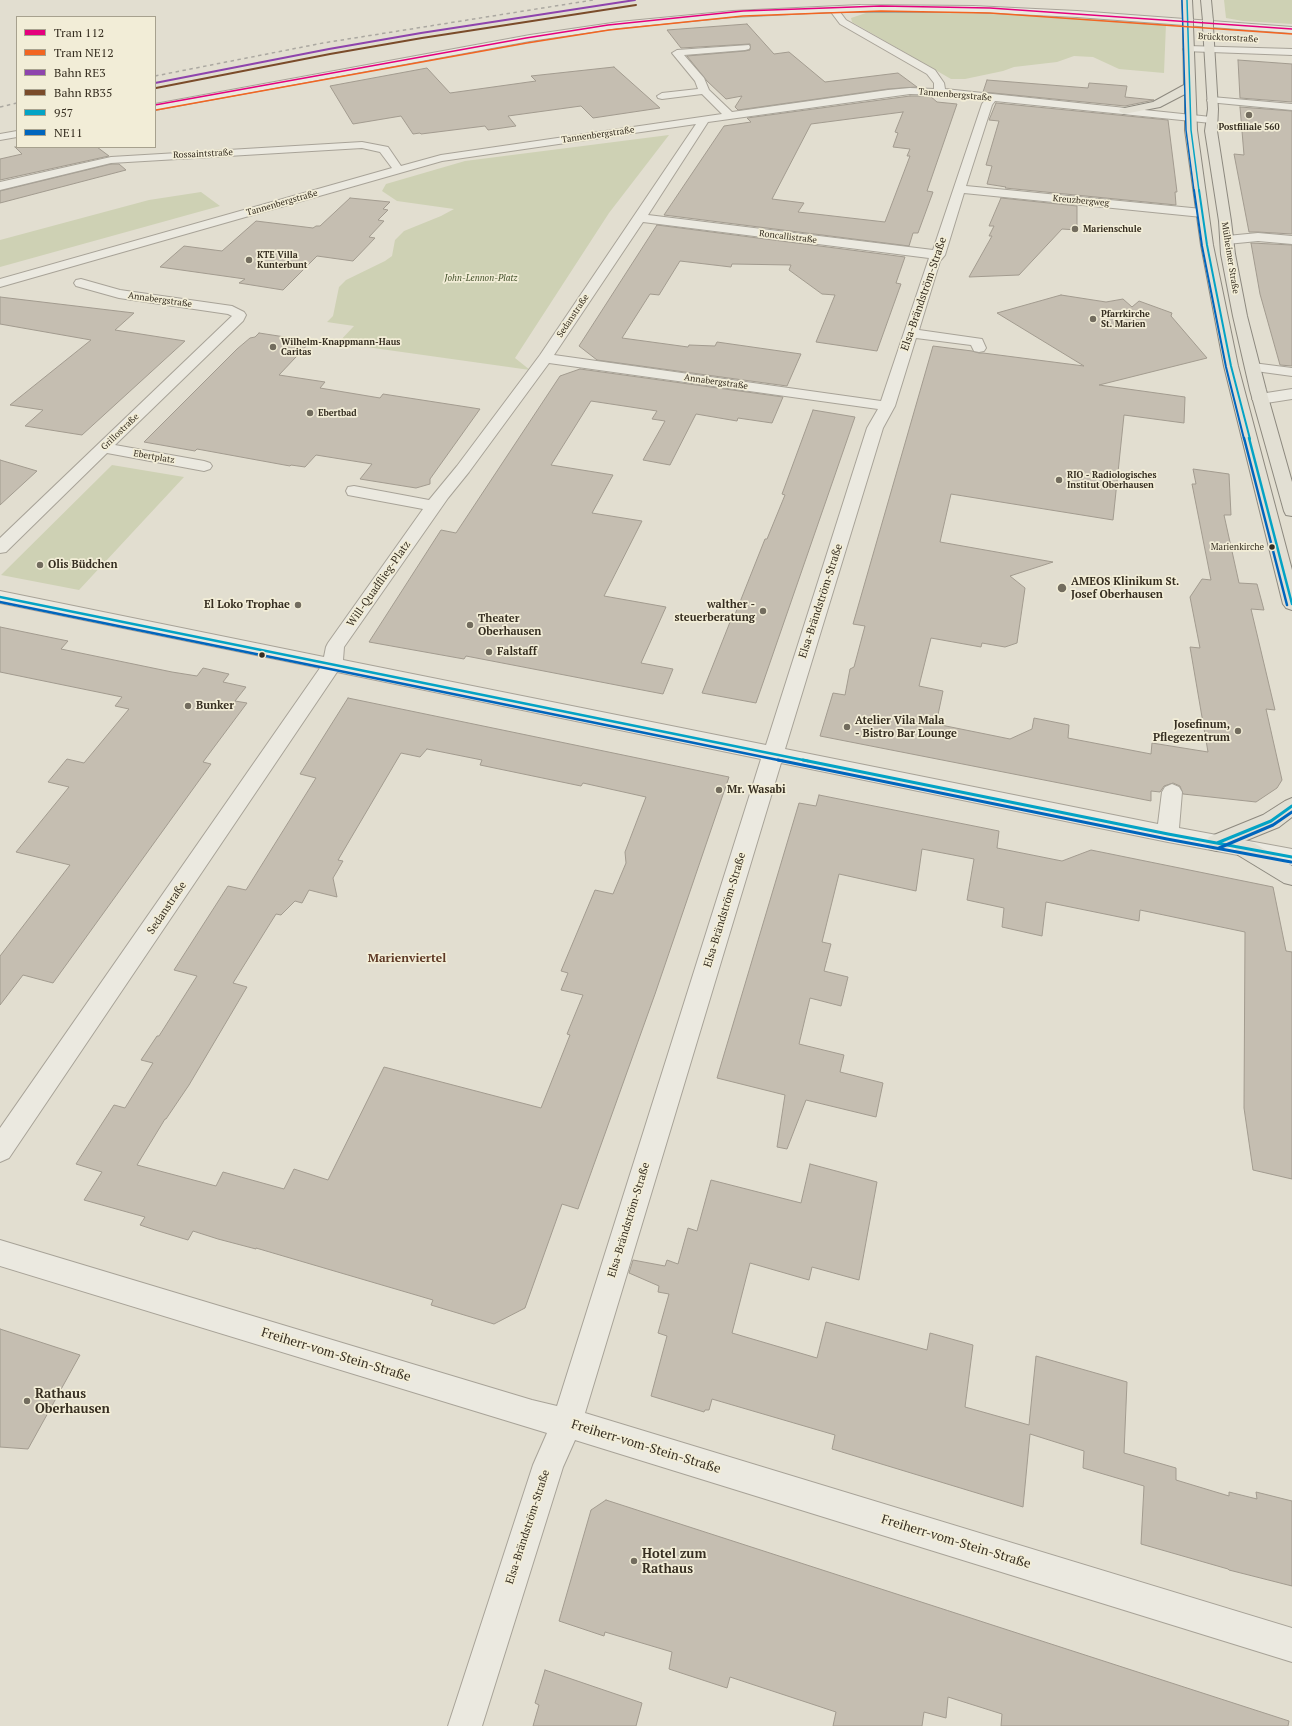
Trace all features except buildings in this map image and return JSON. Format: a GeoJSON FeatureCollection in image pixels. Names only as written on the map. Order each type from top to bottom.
{"type":"FeatureCollection","features":[{"type":"Feature","properties":{"kind":"main road","name":"Mülheimer Straße"},"geometry":{"type":"LineString","coordinates":[[1206,0],[1200,31],[1188,49],[1191,117],[1202,213],[1213,279],[1231,366],[1292,604]]}},
{"type":"Feature","properties":{"kind":"main road","name":"Mülheimer Straße"},"geometry":{"type":"LineString","coordinates":[[1187,4],[1210,51],[1213,109],[1211,120],[1228,254],[1237,303],[1260,399],[1292,511]]}},
{"type":"Feature","properties":{"kind":"main road"},"geometry":{"type":"LineString","coordinates":[[1124,111],[1156,105],[1189,87],[1212,100]]}},
{"type":"Feature","properties":{"kind":"main road"},"geometry":{"type":"LineString","coordinates":[[1217,843],[1271,821],[1292,806]]}},
{"type":"Feature","properties":{"kind":"main road"},"geometry":{"type":"LineString","coordinates":[[1246,849],[1292,877]]}},
{"type":"Feature","properties":{"kind":"street","name":"Mülheimer Straße"},"geometry":{"type":"LineString","coordinates":[[1172,6],[1187,4]]}},
{"type":"Feature","properties":{"kind":"street"},"geometry":{"type":"LineString","coordinates":[[156,107],[574,32],[668,19],[733,14],[833,9],[936,8],[1025,11],[1292,30]]}},
{"type":"Feature","properties":{"kind":"street"},"geometry":{"type":"LineString","coordinates":[[833,9],[843,22],[931,72],[939,83],[940,92]]}},
{"type":"Feature","properties":{"kind":"street"},"geometry":{"type":"LineString","coordinates":[[730,116],[704,91],[700,80],[677,53],[745,47]]}},
{"type":"Feature","properties":{"kind":"street","name":"Brücktorstraße"},"geometry":{"type":"LineString","coordinates":[[1188,49],[1210,51],[1292,52]]}},
{"type":"Feature","properties":{"kind":"street"},"geometry":{"type":"LineString","coordinates":[[662,96],[704,91]]}},
{"type":"Feature","properties":{"kind":"street","name":"Tannenbergstraße"},"geometry":{"type":"LineString","coordinates":[[0,283],[398,169],[463,154],[888,93],[910,91],[940,92],[1211,120]]}},
{"type":"Feature","properties":{"kind":"street","name":"Elsa-Brändström-Straße"},"geometry":{"type":"LineString","coordinates":[[465,1726],[548,1465],[567,1423],[875,428],[887,406],[934,260],[938,255],[987,104],[992,98]]}},
{"type":"Feature","properties":{"kind":"street"},"geometry":{"type":"LineString","coordinates":[[1212,100],[1292,107]]}},
{"type":"Feature","properties":{"kind":"street","name":"Sedanstraße"},"geometry":{"type":"LineString","coordinates":[[433,506],[545,358],[638,218],[699,130],[704,120]]}},
{"type":"Feature","properties":{"kind":"street"},"geometry":{"type":"LineString","coordinates":[[0,138],[16,134]]}},
{"type":"Feature","properties":{"kind":"street","name":"Rossaintstraße"},"geometry":{"type":"LineString","coordinates":[[0,186],[111,160],[362,145],[384,149],[398,169]]}},
{"type":"Feature","properties":{"kind":"street","name":"Kreuzbergweg"},"geometry":{"type":"LineString","coordinates":[[959,189],[1202,213]]}},
{"type":"Feature","properties":{"kind":"street","name":"Roncallistraße"},"geometry":{"type":"LineString","coordinates":[[638,218],[938,255]]}},
{"type":"Feature","properties":{"kind":"street"},"geometry":{"type":"LineString","coordinates":[[1226,240],[1258,237],[1292,240]]}},
{"type":"Feature","properties":{"kind":"street","name":"Annabergstraße"},"geometry":{"type":"LineString","coordinates":[[81,283],[119,294],[232,310],[239,315]]}},
{"type":"Feature","properties":{"kind":"street","name":"Grillostraße"},"geometry":{"type":"LineString","coordinates":[[0,548],[235,322],[239,315]]}},
{"type":"Feature","properties":{"kind":"street"},"geometry":{"type":"LineString","coordinates":[[911,333],[977,342],[979,348]]}},
{"type":"Feature","properties":{"kind":"street","name":"Annabergstraße"},"geometry":{"type":"LineString","coordinates":[[545,358],[887,406]]}},
{"type":"Feature","properties":{"kind":"street"},"geometry":{"type":"LineString","coordinates":[[1253,368],[1292,372]]}},
{"type":"Feature","properties":{"kind":"street"},"geometry":{"type":"LineString","coordinates":[[1260,399],[1292,394]]}},
{"type":"Feature","properties":{"kind":"street","name":"Ebertplatz"},"geometry":{"type":"LineString","coordinates":[[103,448],[204,466]]}},
{"type":"Feature","properties":{"kind":"street"},"geometry":{"type":"LineString","coordinates":[[354,492],[383,504],[433,506]]}},
{"type":"Feature","properties":{"kind":"street","name":"Will-Quadflieg-Platz"},"geometry":{"type":"LineString","coordinates":[[334,656],[433,506]]}},
{"type":"Feature","properties":{"kind":"street"},"geometry":{"type":"LineString","coordinates":[[0,597],[334,656],[773,754],[1168,834],[1292,857]]}},
{"type":"Feature","properties":{"kind":"street","name":"Sedanstraße"},"geometry":{"type":"LineString","coordinates":[[0,1150],[334,656]]}},
{"type":"Feature","properties":{"kind":"street"},"geometry":{"type":"LineString","coordinates":[[1168,834],[1172,792]]}},
{"type":"Feature","properties":{"kind":"street","name":"Freiherr-vom-Stein-Straße"},"geometry":{"type":"LineString","coordinates":[[0,1253],[450,1391],[532,1415],[567,1423],[1292,1645]]}},
{"type":"Feature","properties":{"kind":"green space"},"geometry":{"type":"Polygon","coordinates":[[[1224,0],[1292,0],[1292,24],[1243,21],[1226,18],[1224,0]]]}},
{"type":"Feature","properties":{"kind":"green space"},"geometry":{"type":"Polygon","coordinates":[[[866,13],[997,13],[1166,24],[1164,73],[1119,69],[1093,57],[1074,56],[1057,62],[1014,67],[1003,71],[965,79],[951,79],[852,22],[851,18],[866,13]]]}},
{"type":"Feature","properties":{"kind":"green space","name":"John-Lennon-Platz"},"geometry":{"type":"Polygon","coordinates":[[[669,135],[609,213],[515,358],[530,370],[338,343],[354,326],[327,322],[333,316],[339,287],[346,280],[392,256],[395,240],[404,231],[454,209],[397,201],[382,191],[386,184],[465,161],[669,135]]]}},
{"type":"Feature","properties":{"kind":"green space"},"geometry":{"type":"Polygon","coordinates":[[[201,192],[220,206],[0,267],[0,240],[149,200],[201,192]]]}},
{"type":"Feature","properties":{"kind":"green space"},"geometry":{"type":"Polygon","coordinates":[[[112,465],[184,477],[79,590],[1,575],[112,465]]]}},
{"type":"Feature","properties":{"kind":"railway"},"geometry":{"type":"LineString","coordinates":[[156,76],[323,43],[593,0]]}},
{"type":"Feature","properties":{"kind":"railway"},"geometry":{"type":"LineString","coordinates":[[0,107],[16,103]]}},
{"type":"Feature","properties":{"kind":"tram line","name":"112"},"geometry":{"type":"LineString","coordinates":[[156,105],[526,38],[608,25],[743,11],[881,6],[990,8],[1292,29]]}},
{"type":"Feature","properties":{"kind":"tram line","name":"NE12"},"geometry":{"type":"LineString","coordinates":[[156,110],[527,43],[609,30],[743,16],[881,11],[990,13],[1292,34]]}},
{"type":"Feature","properties":{"kind":"rail line","name":"RE3"},"geometry":{"type":"LineString","coordinates":[[156,83],[329,49],[421,33],[635,0]]}},
{"type":"Feature","properties":{"kind":"rail line","name":"RB35"},"geometry":{"type":"LineString","coordinates":[[156,88],[330,54],[422,38],[636,5]]}},
{"type":"Feature","properties":{"kind":"transit line","name":"NE11"},"geometry":{"type":"LineString","coordinates":[[1182,0],[1186,130],[1202,246],[1226,367],[1287,605]]}},
{"type":"Feature","properties":{"kind":"transit line","name":"957"},"geometry":{"type":"LineString","coordinates":[[1187,0],[1191,130],[1207,245],[1231,366],[1292,604]]}},
{"type":"Feature","properties":{"kind":"transit line","name":"957"},"geometry":{"type":"LineString","coordinates":[[0,597],[1168,834],[1292,857]]}},
{"type":"Feature","properties":{"kind":"transit line","name":"NE11"},"geometry":{"type":"LineString","coordinates":[[0,602],[1167,839],[1291,862]]}},
{"type":"Feature","properties":{"kind":"transit line","name":"957"},"geometry":{"type":"LineString","coordinates":[[1217,843],[1271,821],[1292,806]]}},
{"type":"Feature","properties":{"kind":"transit line","name":"NE11"},"geometry":{"type":"LineString","coordinates":[[1219,848],[1273,825],[1292,812]]}},
{"type":"Feature","properties":{"kind":"place","name":"Postfiliale 560"},"geometry":{"type":"Point","coordinates":[1249,115]}},
{"type":"Feature","properties":{"kind":"place","name":"Marienschule"},"geometry":{"type":"Point","coordinates":[1075,229]}},
{"type":"Feature","properties":{"kind":"place","name":"KTE Villa Kunterbunt"},"geometry":{"type":"Point","coordinates":[249,260]}},
{"type":"Feature","properties":{"kind":"place","name":"Pfarrkirche St. Marien"},"geometry":{"type":"Point","coordinates":[1093,319]}},
{"type":"Feature","properties":{"kind":"place","name":"Wilhelm-Knappmann-Haus Caritas"},"geometry":{"type":"Point","coordinates":[273,347]}},
{"type":"Feature","properties":{"kind":"place","name":"Ebertbad"},"geometry":{"type":"Point","coordinates":[310,413]}},
{"type":"Feature","properties":{"kind":"place","name":"RIO - Radiologisches Institut Oberhausen"},"geometry":{"type":"Point","coordinates":[1059,480]}},
{"type":"Feature","properties":{"kind":"place","name":"Marienkirche"},"geometry":{"type":"Point","coordinates":[1272,547]}},
{"type":"Feature","properties":{"kind":"place","name":"Olis Büdchen"},"geometry":{"type":"Point","coordinates":[40,565]}},
{"type":"Feature","properties":{"kind":"place","name":"AMEOS Klinikum St. Josef Oberhausen"},"geometry":{"type":"Point","coordinates":[1062,588]}},
{"type":"Feature","properties":{"kind":"place","name":"El Loko Trophae"},"geometry":{"type":"Point","coordinates":[298,605]}},
{"type":"Feature","properties":{"kind":"place","name":"walther - steuerberatung"},"geometry":{"type":"Point","coordinates":[763,611]}},
{"type":"Feature","properties":{"kind":"place","name":"Theater Oberhausen"},"geometry":{"type":"Point","coordinates":[470,625]}},
{"type":"Feature","properties":{"kind":"place","name":"Falstaff"},"geometry":{"type":"Point","coordinates":[489,652]}},
{"type":"Feature","properties":{"kind":"place","name":"Bunker"},"geometry":{"type":"Point","coordinates":[188,706]}},
{"type":"Feature","properties":{"kind":"place","name":"Atelier Vila Mala - Bistro Bar Lounge"},"geometry":{"type":"Point","coordinates":[847,727]}},
{"type":"Feature","properties":{"kind":"place","name":"Josefinum, Pflegezentrum"},"geometry":{"type":"Point","coordinates":[1238,731]}},
{"type":"Feature","properties":{"kind":"place","name":"Mr. Wasabi"},"geometry":{"type":"Point","coordinates":[719,790]}},
{"type":"Feature","properties":{"kind":"place","name":"Rathaus Oberhausen"},"geometry":{"type":"Point","coordinates":[27,1401]}},
{"type":"Feature","properties":{"kind":"place","name":"Hotel zum Rathaus"},"geometry":{"type":"Point","coordinates":[634,1561]}},
{"type":"Feature","properties":{"kind":"district","name":"Marienviertel"},"geometry":{"type":"Point","coordinates":[407,959]}}]}
